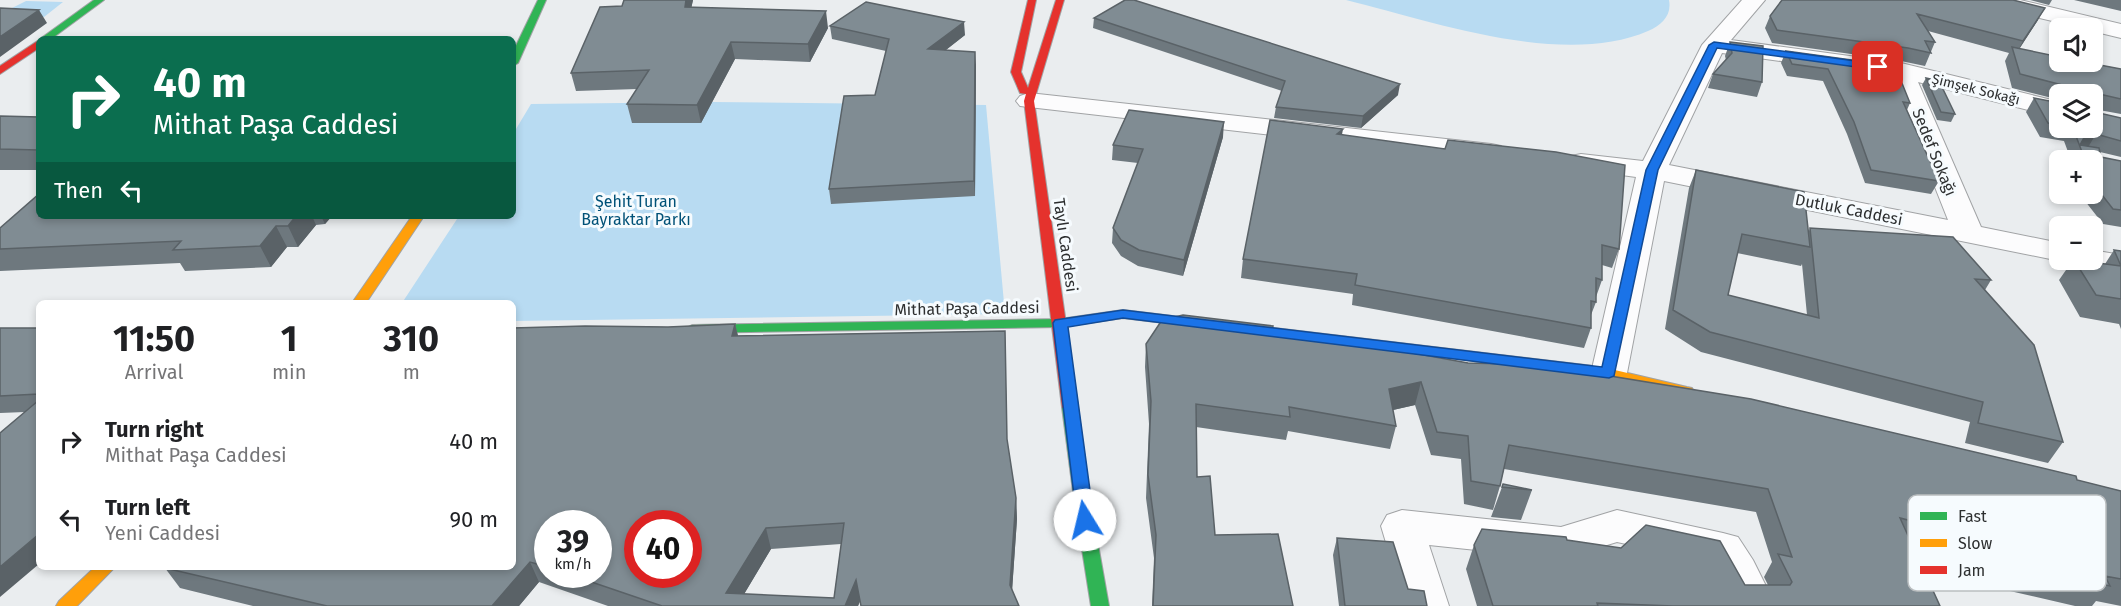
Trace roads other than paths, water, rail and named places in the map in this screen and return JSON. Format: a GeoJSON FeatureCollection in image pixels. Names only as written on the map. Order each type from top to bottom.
{"type":"FeatureCollection","features":[{"type":"Feature","properties":{"kind":"street"},"geometry":{"type":"LineString","coordinates":[[49,36],[100,0]]}},
{"type":"Feature","properties":{"kind":"street"},"geometry":{"type":"LineString","coordinates":[[516,56],[542,0]]}},
{"type":"Feature","properties":{"kind":"street"},"geometry":{"type":"LineString","coordinates":[[1032,0],[1016,72],[1029,101],[1511,154]]}},
{"type":"Feature","properties":{"kind":"street","name":"Taylı Caddesi"},"geometry":{"type":"LineString","coordinates":[[1060,0],[1029,101],[1082,499],[1100,606]]}},
{"type":"Feature","properties":{"kind":"street"},"geometry":{"type":"LineString","coordinates":[[1609,373],[1652,170],[1714,45],[1754,0]]}},
{"type":"Feature","properties":{"kind":"street"},"geometry":{"type":"LineString","coordinates":[[1992,0],[2121,31]]}},
{"type":"Feature","properties":{"kind":"street","name":"Şimşek Sokağı"},"geometry":{"type":"LineString","coordinates":[[1714,45],[1901,70],[2049,107]]}},
{"type":"Feature","properties":{"kind":"street"},"geometry":{"type":"LineString","coordinates":[[0,71],[36,46]]}},
{"type":"Feature","properties":{"kind":"street","name":"Sedef Sokağı"},"geometry":{"type":"LineString","coordinates":[[1901,70],[1968,233]]}},
{"type":"Feature","properties":{"kind":"street","name":"Dutluk Caddesi"},"geometry":{"type":"LineString","coordinates":[[1558,159],[1652,170],[2049,250]]}},
{"type":"Feature","properties":{"kind":"street"},"geometry":{"type":"LineString","coordinates":[[361,300],[416,219]]}},
{"type":"Feature","properties":{"kind":"street"},"geometry":{"type":"LineString","coordinates":[[2103,261],[2121,264]]}},
{"type":"Feature","properties":{"kind":"street","name":"Mithat Paşa Caddesi"},"geometry":{"type":"LineString","coordinates":[[680,329],[1060,323],[1123,314],[1609,373],[1701,396]]}},
{"type":"Feature","properties":{"kind":"street"},"geometry":{"type":"LineString","coordinates":[[1426,606],[1402,526],[1561,543],[1617,526],[1724,549],[1754,606]]}},
{"type":"Feature","properties":{"kind":"street"},"geometry":{"type":"LineString","coordinates":[[65,606],[103,570]]}},
{"type":"Feature","properties":{"kind":"park label","name":"Şehit Turan Bayraktar Parkı"},"geometry":{"type":"Point","coordinates":[636,210]}}]}
